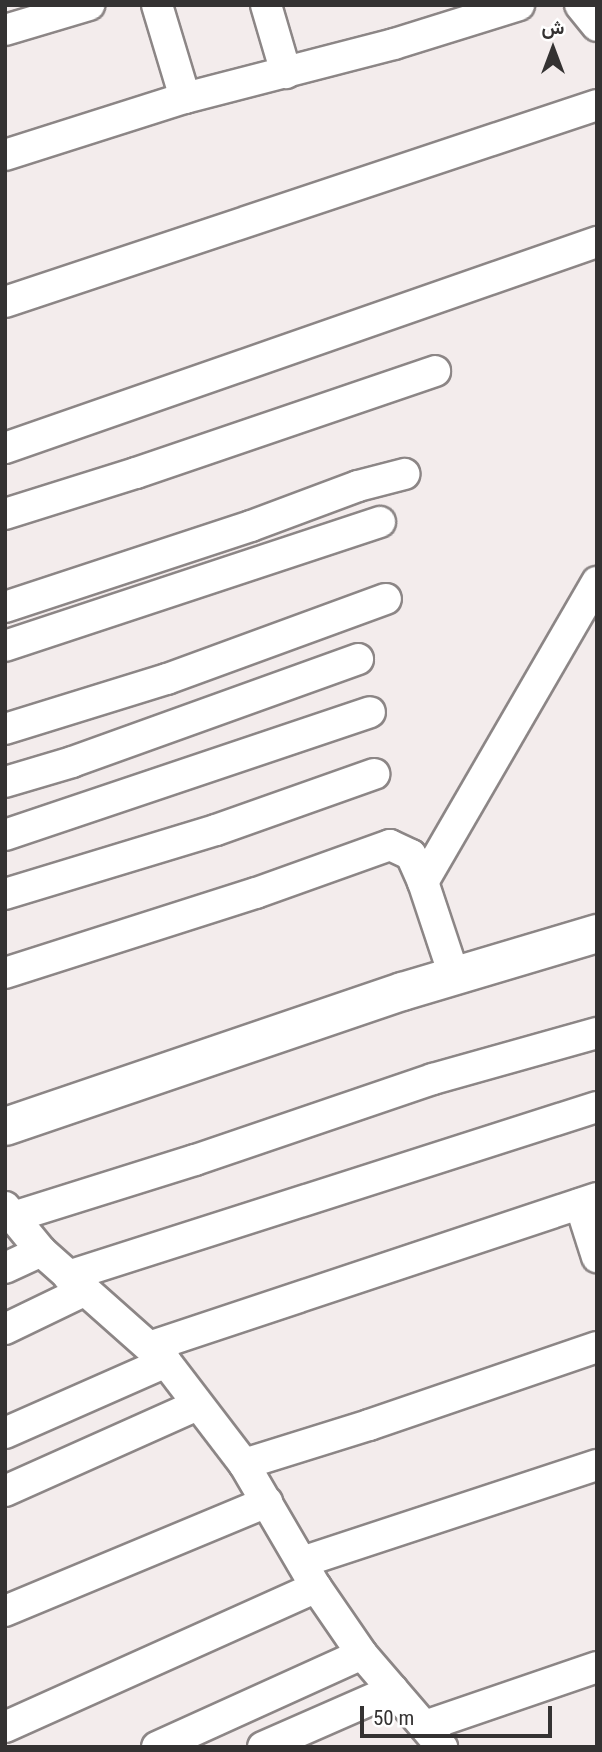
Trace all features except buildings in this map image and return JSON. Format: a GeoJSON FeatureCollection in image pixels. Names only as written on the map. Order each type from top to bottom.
{"type":"FeatureCollection","features":[{"type":"Feature","properties":{"kind":"street"},"geometry":{"type":"LineString","coordinates":[[5,30],[89,5]]}},
{"type":"Feature","properties":{"kind":"street"},"geometry":{"type":"LineString","coordinates":[[157,5],[185,98]]}},
{"type":"Feature","properties":{"kind":"street"},"geometry":{"type":"LineString","coordinates":[[266,5],[286,73]]}},
{"type":"Feature","properties":{"kind":"street"},"geometry":{"type":"LineString","coordinates":[[5,155],[185,98],[286,73],[519,5]]}},
{"type":"Feature","properties":{"kind":"street"},"geometry":{"type":"LineString","coordinates":[[580,5],[597,26]]}},
{"type":"Feature","properties":{"kind":"street"},"geometry":{"type":"LineString","coordinates":[[5,302],[597,105]]}},
{"type":"Feature","properties":{"kind":"street"},"geometry":{"type":"LineString","coordinates":[[5,447],[597,242]]}},
{"type":"Feature","properties":{"kind":"street"},"geometry":{"type":"LineString","coordinates":[[5,514],[435,371]]}},
{"type":"Feature","properties":{"kind":"street"},"geometry":{"type":"LineString","coordinates":[[5,607],[98,573],[251,526],[358,486],[404,474]]}},
{"type":"Feature","properties":{"kind":"street"},"geometry":{"type":"LineString","coordinates":[[5,646],[380,522]]}},
{"type":"Feature","properties":{"kind":"street"},"geometry":{"type":"LineString","coordinates":[[424,882],[597,582]]}},
{"type":"Feature","properties":{"kind":"street"},"geometry":{"type":"LineString","coordinates":[[5,729],[193,670],[386,599]]}},
{"type":"Feature","properties":{"kind":"street"},"geometry":{"type":"LineString","coordinates":[[5,782],[72,762],[358,659]]}},
{"type":"Feature","properties":{"kind":"street"},"geometry":{"type":"LineString","coordinates":[[5,835],[370,712]]}},
{"type":"Feature","properties":{"kind":"street"},"geometry":{"type":"LineString","coordinates":[[5,894],[216,831],[374,774]]}},
{"type":"Feature","properties":{"kind":"street"},"geometry":{"type":"LineString","coordinates":[[5,973],[257,893],[390,845],[411,855],[424,882],[454,975]]}},
{"type":"Feature","properties":{"kind":"street"},"geometry":{"type":"LineString","coordinates":[[5,1126],[454,975],[597,933]]}},
{"type":"Feature","properties":{"kind":"street"},"geometry":{"type":"LineString","coordinates":[[597,1033],[433,1079],[222,1151],[9,1212],[41,1251],[159,1354],[244,1464],[309,1575],[362,1654],[433,1736],[597,1667]]}},
{"type":"Feature","properties":{"kind":"street"},"geometry":{"type":"LineString","coordinates":[[5,1329],[76,1283],[597,1107]]}},
{"type":"Feature","properties":{"kind":"street"},"geometry":{"type":"LineString","coordinates":[[5,1433],[159,1354],[588,1201],[597,1257]]}},
{"type":"Feature","properties":{"kind":"street"},"geometry":{"type":"LineString","coordinates":[[5,1268],[41,1251]]}},
{"type":"Feature","properties":{"kind":"street"},"geometry":{"type":"LineString","coordinates":[[244,1464],[369,1425],[597,1347]]}},
{"type":"Feature","properties":{"kind":"street"},"geometry":{"type":"LineString","coordinates":[[5,1491],[197,1405]]}},
{"type":"Feature","properties":{"kind":"street"},"geometry":{"type":"LineString","coordinates":[[5,1727],[309,1575],[597,1465]]}},
{"type":"Feature","properties":{"kind":"street"},"geometry":{"type":"LineString","coordinates":[[5,1611],[267,1502]]}},
{"type":"Feature","properties":{"kind":"street"},"geometry":{"type":"LineString","coordinates":[[157,1747],[362,1654]]}},
{"type":"Feature","properties":{"kind":"street"},"geometry":{"type":"LineString","coordinates":[[263,1747],[393,1690]]}}]}
